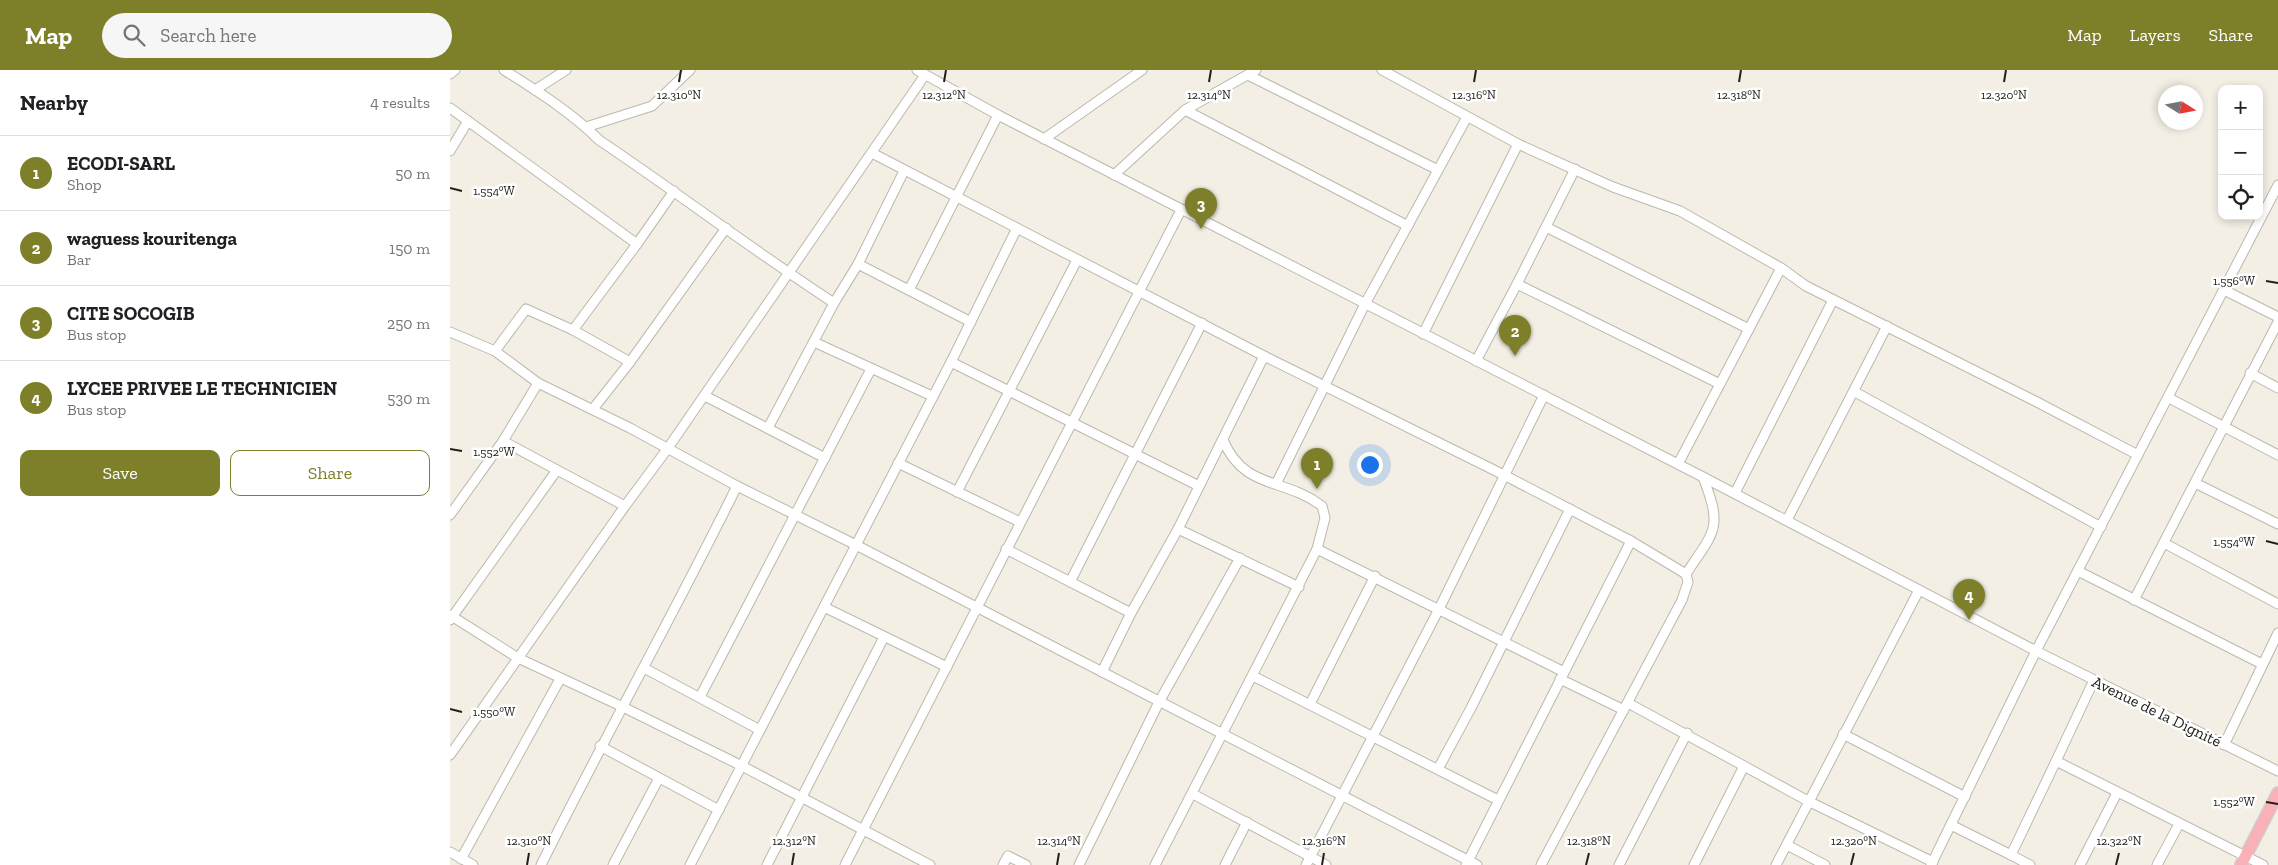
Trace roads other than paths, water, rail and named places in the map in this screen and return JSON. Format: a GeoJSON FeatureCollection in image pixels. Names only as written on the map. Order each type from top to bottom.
{"type":"FeatureCollection","features":[{"type":"Feature","properties":{"kind":"main road"},"geometry":{"type":"LineString","coordinates":[[2244,861],[2278,793]]}},
{"type":"Feature","properties":{"kind":"street"},"geometry":{"type":"LineString","coordinates":[[450,74],[456,70]]}},
{"type":"Feature","properties":{"kind":"street"},"geometry":{"type":"LineString","coordinates":[[504,70],[535,90],[586,127],[599,140],[674,191],[788,274],[834,303]]}},
{"type":"Feature","properties":{"kind":"street"},"geometry":{"type":"LineString","coordinates":[[535,90],[566,70]]}},
{"type":"Feature","properties":{"kind":"street"},"geometry":{"type":"LineString","coordinates":[[586,127],[652,106],[690,70]]}},
{"type":"Feature","properties":{"kind":"street"},"geometry":{"type":"LineString","coordinates":[[1044,139],[1142,70]]}},
{"type":"Feature","properties":{"kind":"street"},"geometry":{"type":"LineString","coordinates":[[1114,175],[1185,110],[1256,70]]}},
{"type":"Feature","properties":{"kind":"street"},"geometry":{"type":"LineString","coordinates":[[1382,70],[1518,144],[1613,187],[1680,211],[1781,268],[1806,286],[1832,300],[1887,326],[2138,455]]}},
{"type":"Feature","properties":{"kind":"street"},"geometry":{"type":"LineString","coordinates":[[450,756],[625,506],[705,396],[872,152],[921,72]]}},
{"type":"Feature","properties":{"kind":"street","name":"Avenue de la Dignité"},"geometry":{"type":"LineString","coordinates":[[921,72],[1044,139],[1735,493],[2036,651],[2278,771]]}},
{"type":"Feature","properties":{"kind":"street"},"geometry":{"type":"LineString","coordinates":[[1248,75],[1438,170]]}},
{"type":"Feature","properties":{"kind":"street"},"geometry":{"type":"LineString","coordinates":[[450,108],[637,244]]}},
{"type":"Feature","properties":{"kind":"street"},"geometry":{"type":"LineString","coordinates":[[1185,110],[1408,226]]}},
{"type":"Feature","properties":{"kind":"street"},"geometry":{"type":"LineString","coordinates":[[909,290],[998,115]]}},
{"type":"Feature","properties":{"kind":"street"},"geometry":{"type":"LineString","coordinates":[[1276,484],[1365,304],[1468,117]]}},
{"type":"Feature","properties":{"kind":"street"},"geometry":{"type":"LineString","coordinates":[[450,151],[468,121]]}},
{"type":"Feature","properties":{"kind":"street"},"geometry":{"type":"LineString","coordinates":[[1423,334],[1518,144]]}},
{"type":"Feature","properties":{"kind":"street"},"geometry":{"type":"LineString","coordinates":[[872,152],[904,171],[1141,291],[1324,387],[1504,475],[1631,540],[1686,574],[1688,582],[1682,600],[1541,865]]}},
{"type":"Feature","properties":{"kind":"street"},"geometry":{"type":"LineString","coordinates":[[1476,361],[1575,169]]}},
{"type":"Feature","properties":{"kind":"street"},"geometry":{"type":"LineString","coordinates":[[768,428],[834,303],[858,264],[904,171]]}},
{"type":"Feature","properties":{"kind":"street"},"geometry":{"type":"LineString","coordinates":[[1317,549],[1375,576],[1503,642],[1562,675],[1687,733],[1808,801],[1932,864],[2036,651],[2169,398],[2212,310],[2278,184]]}},
{"type":"Feature","properties":{"kind":"street"},"geometry":{"type":"LineString","coordinates":[[573,330],[674,191]]}},
{"type":"Feature","properties":{"kind":"street"},"geometry":{"type":"LineString","coordinates":[[845,865],[1181,210]]}},
{"type":"Feature","properties":{"kind":"street"},"geometry":{"type":"LineString","coordinates":[[1546,227],[1749,329]]}},
{"type":"Feature","properties":{"kind":"street"},"geometry":{"type":"LineString","coordinates":[[593,409],[630,362],[726,228]]}},
{"type":"Feature","properties":{"kind":"street"},"geometry":{"type":"LineString","coordinates":[[690,865],[951,362],[1017,228]]}},
{"type":"Feature","properties":{"kind":"street"},"geometry":{"type":"LineString","coordinates":[[957,492],[1011,391],[1077,260]]}},
{"type":"Feature","properties":{"kind":"street"},"geometry":{"type":"LineString","coordinates":[[858,264],[971,322]]}},
{"type":"Feature","properties":{"kind":"street"},"geometry":{"type":"LineString","coordinates":[[1678,464],[1781,268]]}},
{"type":"Feature","properties":{"kind":"street"},"geometry":{"type":"LineString","coordinates":[[1517,284],[1720,384]]}},
{"type":"Feature","properties":{"kind":"street"},"geometry":{"type":"LineString","coordinates":[[2224,290],[2278,317]]}},
{"type":"Feature","properties":{"kind":"street"},"geometry":{"type":"LineString","coordinates":[[1735,493],[1832,300]]}},
{"type":"Feature","properties":{"kind":"street"},"geometry":{"type":"LineString","coordinates":[[495,351],[526,310],[573,330],[630,362]]}},
{"type":"Feature","properties":{"kind":"street"},"geometry":{"type":"LineString","coordinates":[[2134,600],[2278,322]]}},
{"type":"Feature","properties":{"kind":"street"},"geometry":{"type":"LineString","coordinates":[[1070,582],[1202,324]]}},
{"type":"Feature","properties":{"kind":"street"},"geometry":{"type":"LineString","coordinates":[[1787,520],[1855,392],[1887,326]]}},
{"type":"Feature","properties":{"kind":"street"},"geometry":{"type":"LineString","coordinates":[[450,332],[495,351],[538,383],[593,409],[738,486],[1344,795],[1471,864],[1498,800],[1631,540]]}},
{"type":"Feature","properties":{"kind":"street"},"geometry":{"type":"LineString","coordinates":[[814,342],[932,396]]}},
{"type":"Feature","properties":{"kind":"street"},"geometry":{"type":"LineString","coordinates":[[1102,672],[1131,613],[1178,529],[1264,356]]}},
{"type":"Feature","properties":{"kind":"street"},"geometry":{"type":"LineString","coordinates":[[951,362],[1199,486]]}},
{"type":"Feature","properties":{"kind":"street"},"geometry":{"type":"LineString","coordinates":[[700,697],[871,369]]}},
{"type":"Feature","properties":{"kind":"street"},"geometry":{"type":"LineString","coordinates":[[2250,373],[2278,388]]}},
{"type":"Feature","properties":{"kind":"street"},"geometry":{"type":"LineString","coordinates":[[450,515],[503,441],[538,383]]}},
{"type":"Feature","properties":{"kind":"street"},"geometry":{"type":"LineString","coordinates":[[1855,392],[2101,527]]}},
{"type":"Feature","properties":{"kind":"street"},"geometry":{"type":"LineString","coordinates":[[1308,861],[1439,609],[1544,395]]}},
{"type":"Feature","properties":{"kind":"street"},"geometry":{"type":"LineString","coordinates":[[705,396],[825,458]]}},
{"type":"Feature","properties":{"kind":"street"},"geometry":{"type":"LineString","coordinates":[[2169,398],[2278,455]]}},
{"type":"Feature","properties":{"kind":"street"},"geometry":{"type":"LineString","coordinates":[[1155,865],[1317,549],[1325,518],[1322,506],[1276,484],[1257,478],[1241,468],[1232,459],[1222,440]]}},
{"type":"Feature","properties":{"kind":"street"},"geometry":{"type":"LineString","coordinates":[[503,441],[625,506]]}},
{"type":"Feature","properties":{"kind":"street"},"geometry":{"type":"LineString","coordinates":[[898,463],[1020,522]]}},
{"type":"Feature","properties":{"kind":"street"},"geometry":{"type":"LineString","coordinates":[[557,470],[451,617],[518,658],[742,766],[801,799],[927,864]]}},
{"type":"Feature","properties":{"kind":"street"},"geometry":{"type":"LineString","coordinates":[[1686,574],[1713,533],[1715,524],[1713,502],[1703,477]]}},
{"type":"Feature","properties":{"kind":"street"},"geometry":{"type":"LineString","coordinates":[[2195,483],[2278,524]]}},
{"type":"Feature","properties":{"kind":"street"},"geometry":{"type":"LineString","coordinates":[[541,865],[600,746],[644,668],[738,486]]}},
{"type":"Feature","properties":{"kind":"street"},"geometry":{"type":"LineString","coordinates":[[1438,769],[1570,510]]}},
{"type":"Feature","properties":{"kind":"street"},"geometry":{"type":"LineString","coordinates":[[1178,529],[1298,587]]}},
{"type":"Feature","properties":{"kind":"street"},"geometry":{"type":"LineString","coordinates":[[2164,543],[2278,604]]}},
{"type":"Feature","properties":{"kind":"street"},"geometry":{"type":"LineString","coordinates":[[1006,549],[1131,613]]}},
{"type":"Feature","properties":{"kind":"street"},"geometry":{"type":"LineString","coordinates":[[1079,865],[1160,702],[1240,558]]}},
{"type":"Feature","properties":{"kind":"street"},"geometry":{"type":"LineString","coordinates":[[2078,571],[2262,664]]}},
{"type":"Feature","properties":{"kind":"street"},"geometry":{"type":"LineString","coordinates":[[1310,704],[1375,576]]}},
{"type":"Feature","properties":{"kind":"street"},"geometry":{"type":"LineString","coordinates":[[1776,865],[1919,590]]}},
{"type":"Feature","properties":{"kind":"street"},"geometry":{"type":"LineString","coordinates":[[824,607],[946,667]]}},
{"type":"Feature","properties":{"kind":"street"},"geometry":{"type":"LineString","coordinates":[[2224,745],[2278,633]]}},
{"type":"Feature","properties":{"kind":"street"},"geometry":{"type":"LineString","coordinates":[[767,865],[884,637]]}},
{"type":"Feature","properties":{"kind":"street"},"geometry":{"type":"LineString","coordinates":[[644,668],[760,730]]}},
{"type":"Feature","properties":{"kind":"street"},"geometry":{"type":"LineString","coordinates":[[1253,676],[1498,800]]}},
{"type":"Feature","properties":{"kind":"street"},"geometry":{"type":"LineString","coordinates":[[461,859],[560,679]]}},
{"type":"Feature","properties":{"kind":"street"},"geometry":{"type":"LineString","coordinates":[[2011,855],[2094,680]]}},
{"type":"Feature","properties":{"kind":"street"},"geometry":{"type":"LineString","coordinates":[[1620,865],[1687,733]]}},
{"type":"Feature","properties":{"kind":"street"},"geometry":{"type":"LineString","coordinates":[[1843,734],[1965,797]]}},
{"type":"Feature","properties":{"kind":"street"},"geometry":{"type":"LineString","coordinates":[[600,746],[719,810]]}},
{"type":"Feature","properties":{"kind":"street"},"geometry":{"type":"LineString","coordinates":[[2056,761],[2179,824],[2244,861],[2263,865]]}},
{"type":"Feature","properties":{"kind":"street"},"geometry":{"type":"LineString","coordinates":[[1694,865],[1744,766]]}},
{"type":"Feature","properties":{"kind":"street"},"geometry":{"type":"LineString","coordinates":[[614,865],[659,778]]}},
{"type":"Feature","properties":{"kind":"street"},"geometry":{"type":"LineString","coordinates":[[2080,865],[2117,793]]}},
{"type":"Feature","properties":{"kind":"street"},"geometry":{"type":"LineString","coordinates":[[1193,794],[1247,822],[1308,861],[1326,865]]}},
{"type":"Feature","properties":{"kind":"street"},"geometry":{"type":"LineString","coordinates":[[1225,865],[1247,822]]}},
{"type":"Feature","properties":{"kind":"street"},"geometry":{"type":"LineString","coordinates":[[2158,865],[2179,824]]}},
{"type":"Feature","properties":{"kind":"street"},"geometry":{"type":"LineString","coordinates":[[1951,825],[2030,865]]}},
{"type":"Feature","properties":{"kind":"street"},"geometry":{"type":"LineString","coordinates":[[1787,845],[1825,865]]}},
{"type":"Feature","properties":{"kind":"street"},"geometry":{"type":"LineString","coordinates":[[450,852],[473,865]]}},
{"type":"Feature","properties":{"kind":"street"},"geometry":{"type":"LineString","coordinates":[[1003,865],[1008,856],[1026,865]]}},
{"type":"Feature","properties":{"kind":"place","name":"CITE SOCOGIB"},"geometry":{"type":"Point","coordinates":[1201,229]}},
{"type":"Feature","properties":{"kind":"place","name":"waguess kouritenga"},"geometry":{"type":"Point","coordinates":[1515,356]}},
{"type":"Feature","properties":{"kind":"place","name":"ECODI-SARL"},"geometry":{"type":"Point","coordinates":[1317,489]}},
{"type":"Feature","properties":{"kind":"place","name":"LYCEE PRIVEE LE TECHNICIEN"},"geometry":{"type":"Point","coordinates":[1969,620]}}]}
